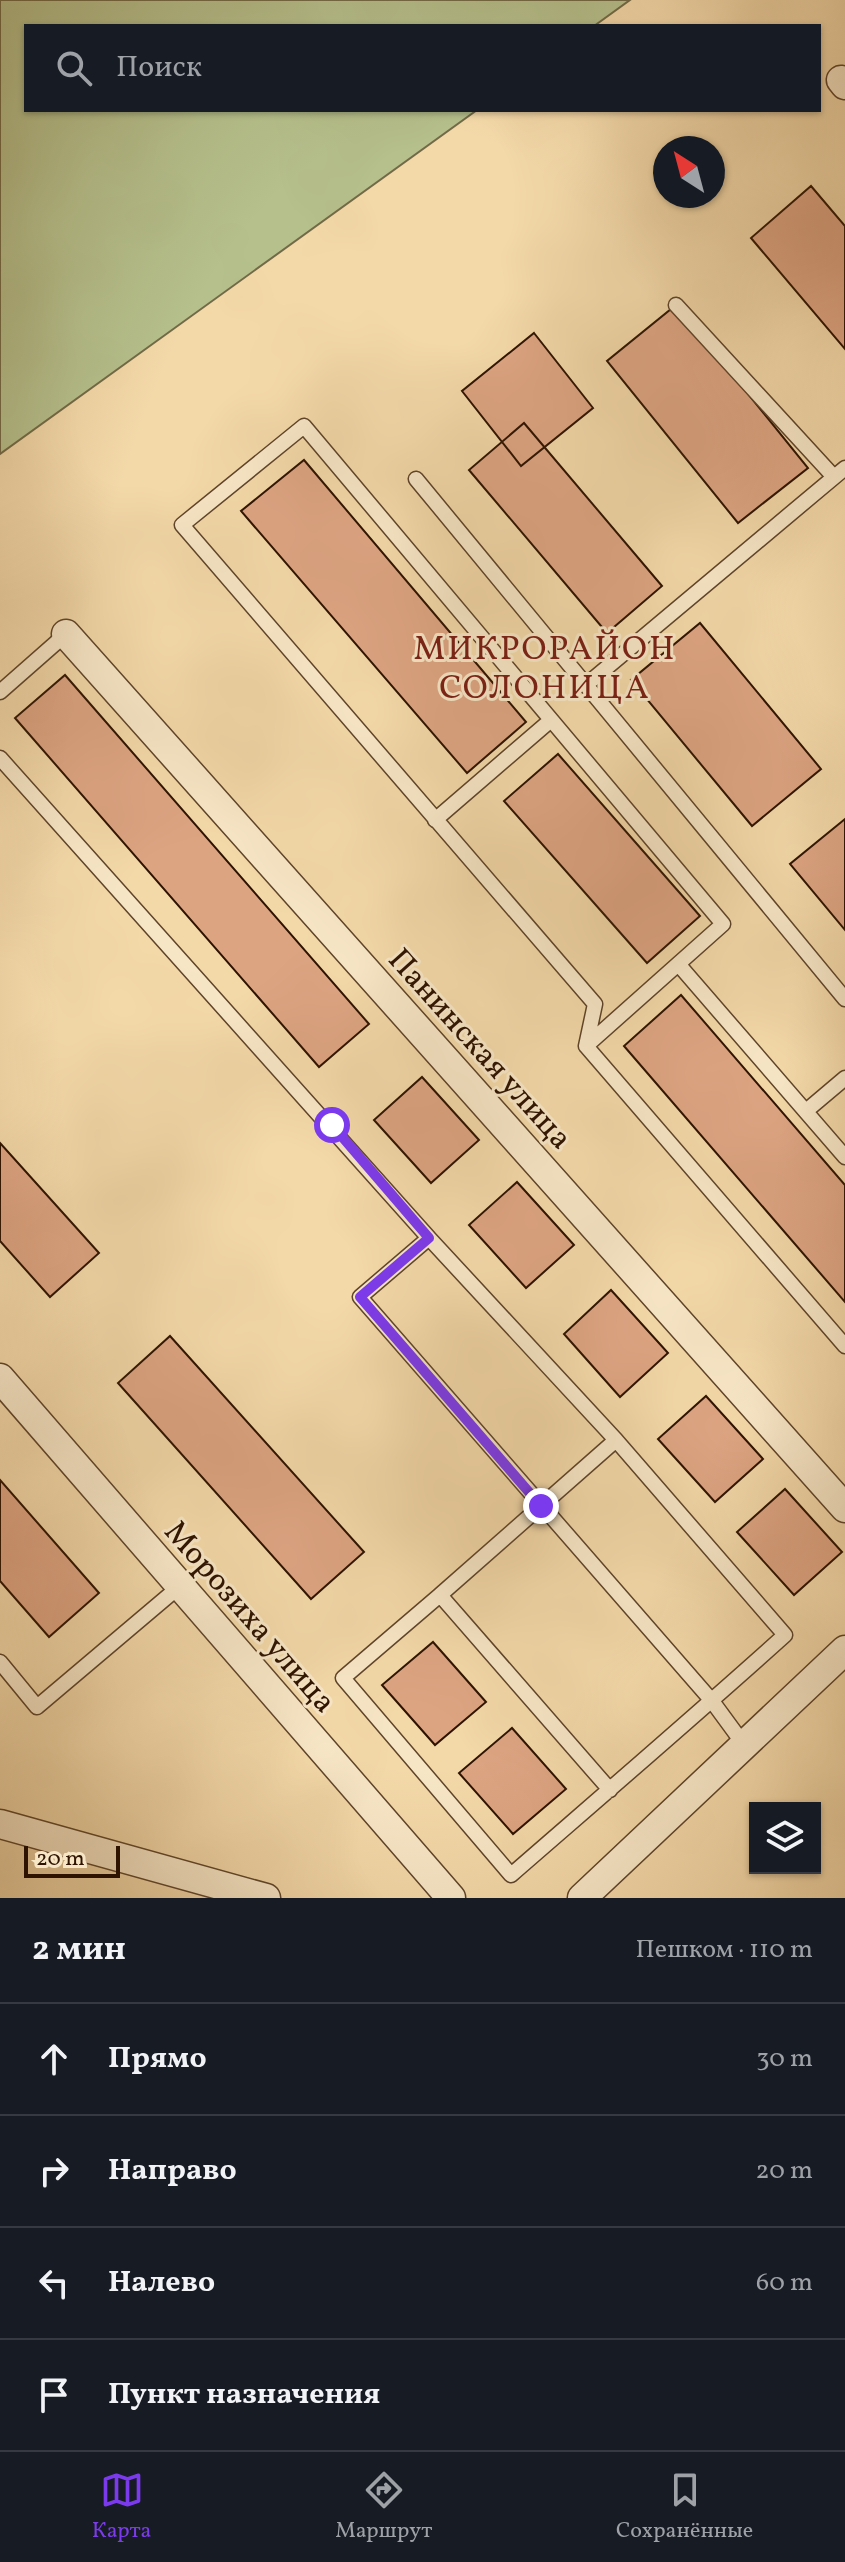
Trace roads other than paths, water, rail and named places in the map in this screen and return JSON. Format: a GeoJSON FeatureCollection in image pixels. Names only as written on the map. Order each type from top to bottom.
{"type":"FeatureCollection","features":[{"type":"Feature","properties":{"kind":"street","name":"Панинская улица"},"geometry":{"type":"LineString","coordinates":[[66,634],[845,1508]]}},
{"type":"Feature","properties":{"kind":"street","name":"Морозиха улица"},"geometry":{"type":"LineString","coordinates":[[0,1378],[451,1898]]}},
{"type":"Feature","properties":{"kind":"street"},"geometry":{"type":"LineString","coordinates":[[582,1898],[845,1650]]}},
{"type":"Feature","properties":{"kind":"street"},"geometry":{"type":"LineString","coordinates":[[0,1824],[266,1898]]}},
{"type":"Feature","properties":{"kind":"lane"},"geometry":{"type":"LineString","coordinates":[[586,685],[839,472],[676,305]]}},
{"type":"Feature","properties":{"kind":"lane"},"geometry":{"type":"LineString","coordinates":[[304,426],[723,924],[586,1046],[595,1004],[182,525],[304,426]]}},
{"type":"Feature","properties":{"kind":"lane"},"geometry":{"type":"LineString","coordinates":[[416,479],[845,999]]}},
{"type":"Feature","properties":{"kind":"lane"},"geometry":{"type":"LineString","coordinates":[[0,692],[66,634]]}},
{"type":"Feature","properties":{"kind":"lane"},"geometry":{"type":"LineString","coordinates":[[435,820],[551,720]]}},
{"type":"Feature","properties":{"kind":"lane"},"geometry":{"type":"LineString","coordinates":[[0,758],[429,1238],[616,1440],[785,1635],[511,1875],[343,1678],[616,1440]]}},
{"type":"Feature","properties":{"kind":"lane"},"geometry":{"type":"LineString","coordinates":[[679,965],[845,1157]]}},
{"type":"Feature","properties":{"kind":"lane"},"geometry":{"type":"LineString","coordinates":[[586,1046],[845,1346]]}},
{"type":"Feature","properties":{"kind":"lane"},"geometry":{"type":"LineString","coordinates":[[806,1111],[845,1078]]}},
{"type":"Feature","properties":{"kind":"lane"},"geometry":{"type":"LineString","coordinates":[[429,1238],[360,1297],[712,1701],[745,1746]]}},
{"type":"Feature","properties":{"kind":"lane"},"geometry":{"type":"LineString","coordinates":[[0,1662],[37,1707],[180,1586]]}},
{"type":"Feature","properties":{"kind":"lane"},"geometry":{"type":"LineString","coordinates":[[440,1595],[610,1790]]}},
{"type":"Feature","properties":{"kind":"district","name":"МИКРОРАЙОН СОЛОНИЦА"},"geometry":{"type":"Point","coordinates":[545,666]}}]}
